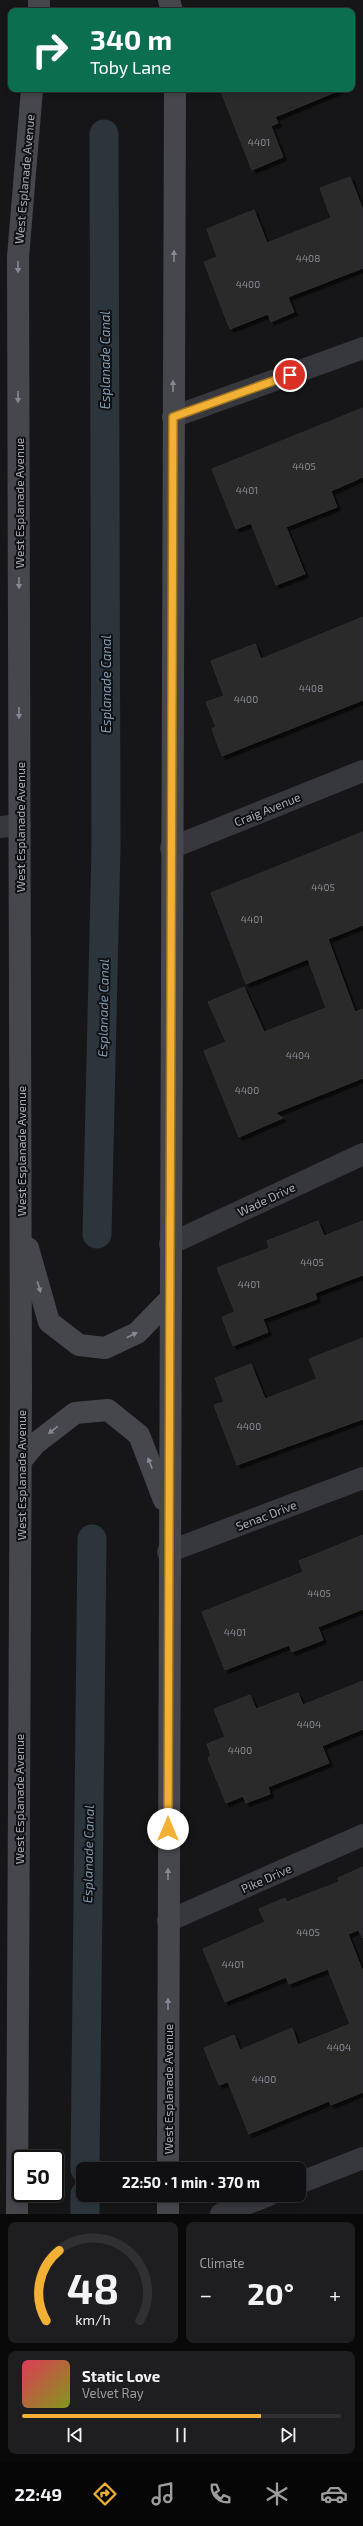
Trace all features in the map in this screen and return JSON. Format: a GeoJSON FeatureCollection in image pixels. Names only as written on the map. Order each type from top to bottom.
{"type":"FeatureCollection","features":[{"type":"Feature","properties":{"kind":"main road","name":"West Esplanade Avenue"},"geometry":{"type":"LineString","coordinates":[[17,2214],[21,1222],[10,826],[18,258],[32,92]]}},
{"type":"Feature","properties":{"kind":"main road","name":"West Esplanade Avenue"},"geometry":{"type":"LineString","coordinates":[[168,2162],[168,1512],[175,92]]}},
{"type":"Feature","properties":{"kind":"main road"},"geometry":{"type":"LineString","coordinates":[[21,1222],[49,1322],[80,1345],[104,1348],[137,1333],[170,1299]]}},
{"type":"Feature","properties":{"kind":"main road"},"geometry":{"type":"LineString","coordinates":[[21,1461],[34,1444],[75,1413],[108,1410],[139,1435],[168,1512]]}},
{"type":"Feature","properties":{"kind":"main road"},"geometry":{"type":"LineString","coordinates":[[168,2202],[168,2214]]}},
{"type":"Feature","properties":{"kind":"street"},"geometry":{"type":"LineString","coordinates":[[173,417],[363,348]]}},
{"type":"Feature","properties":{"kind":"street","name":"Craig Avenue"},"geometry":{"type":"LineString","coordinates":[[171,848],[363,771]]}},
{"type":"Feature","properties":{"kind":"street","name":"Wade Drive"},"geometry":{"type":"LineString","coordinates":[[170,1244],[363,1154]]}},
{"type":"Feature","properties":{"kind":"street","name":"Senac Drive"},"geometry":{"type":"LineString","coordinates":[[168,1552],[363,1478]]}},
{"type":"Feature","properties":{"kind":"street","name":"Pike Drive"},"geometry":{"type":"LineString","coordinates":[[168,1921],[363,1834]]}},
{"type":"Feature","properties":{"kind":"street"},"geometry":{"type":"LineString","coordinates":[[306,2180],[363,2158]]}},
{"type":"Feature","properties":{"kind":"street"},"geometry":{"type":"LineString","coordinates":[[221,2214],[251,2202]]}},
{"type":"Feature","properties":{"kind":"building"},"geometry":{"type":"Polygon","coordinates":[[[221,92],[335,92],[275,117],[278,123],[271,126],[283,157],[252,170],[221,92]]]}},
{"type":"Feature","properties":{"kind":"building"},"geometry":{"type":"Polygon","coordinates":[[[350,177],[363,210],[363,268],[288,297],[294,312],[271,322],[268,314],[230,329],[204,262],[217,257],[207,229],[254,210],[267,243],[331,218],[320,188],[350,177]]]}},
{"type":"Feature","properties":{"kind":"building"},"geometry":{"type":"Polygon","coordinates":[[[363,408],[363,477],[331,491],[337,507],[286,527],[305,574],[276,585],[251,523],[236,529],[212,469],[363,408]]]}},
{"type":"Feature","properties":{"kind":"building"},"geometry":{"type":"Polygon","coordinates":[[[363,617],[363,700],[222,756],[212,729],[216,727],[206,702],[224,696],[211,661],[255,644],[261,659],[363,617]]]}},
{"type":"Feature","properties":{"kind":"building"},"geometry":{"type":"Polygon","coordinates":[[[363,832],[363,925],[328,939],[355,1012],[363,1009],[363,1078],[275,1113],[283,1118],[239,1137],[204,1051],[226,1042],[208,1002],[244,987],[264,1032],[326,1008],[308,959],[246,984],[211,893],[363,832]]]}},
{"type":"Feature","properties":{"kind":"building"},"geometry":{"type":"Polygon","coordinates":[[[318,1221],[324,1236],[363,1221],[363,1275],[315,1293],[317,1299],[263,1319],[268,1332],[233,1346],[222,1317],[235,1312],[217,1268],[269,1248],[267,1241],[318,1221]]]}},
{"type":"Feature","properties":{"kind":"building"},"geometry":{"type":"Polygon","coordinates":[[[363,1338],[363,1419],[237,1465],[214,1405],[224,1402],[215,1378],[251,1364],[265,1399],[317,1379],[309,1359],[363,1338]]]}},
{"type":"Feature","properties":{"kind":"building"},"geometry":{"type":"Polygon","coordinates":[[[363,1535],[363,1609],[318,1627],[323,1640],[292,1652],[289,1645],[225,1670],[202,1612],[303,1572],[299,1561],[363,1535]]]}},
{"type":"Feature","properties":{"kind":"building"},"geometry":{"type":"Polygon","coordinates":[[[363,1681],[363,1729],[322,1746],[329,1763],[268,1787],[270,1794],[246,1803],[243,1796],[226,1803],[208,1758],[211,1756],[207,1744],[225,1737],[214,1709],[250,1695],[256,1709],[298,1693],[303,1705],[363,1681]]]}},
{"type":"Feature","properties":{"kind":"building"},"geometry":{"type":"Polygon","coordinates":[[[363,1867],[363,1938],[358,1930],[348,1934],[363,1972],[363,2092],[331,2105],[329,2101],[249,2134],[228,2082],[219,2085],[204,2048],[234,2035],[240,2050],[292,2028],[298,2045],[350,2024],[328,1969],[289,1984],[286,1977],[225,2002],[203,1949],[265,1922],[259,1909],[285,1898],[287,1902],[339,1882],[338,1878],[363,1867]]]}},
{"type":"Feature","properties":{"kind":"waterway","name":"Esplanade Canal"},"geometry":{"type":"LineString","coordinates":[[97,1234],[106,846],[104,134]]}},
{"type":"Feature","properties":{"kind":"waterway","name":"Esplanade Canal"},"geometry":{"type":"LineString","coordinates":[[85,2162],[92,1539]]}},
{"type":"Feature","properties":{"kind":"waterway","name":"Esplanade Canal"},"geometry":{"type":"LineString","coordinates":[[85,2202],[85,2214]]}},
{"type":"Feature","properties":{"kind":"route"},"geometry":{"type":"LineString","coordinates":[[168,1829],[173,417],[290,375]]}}]}
